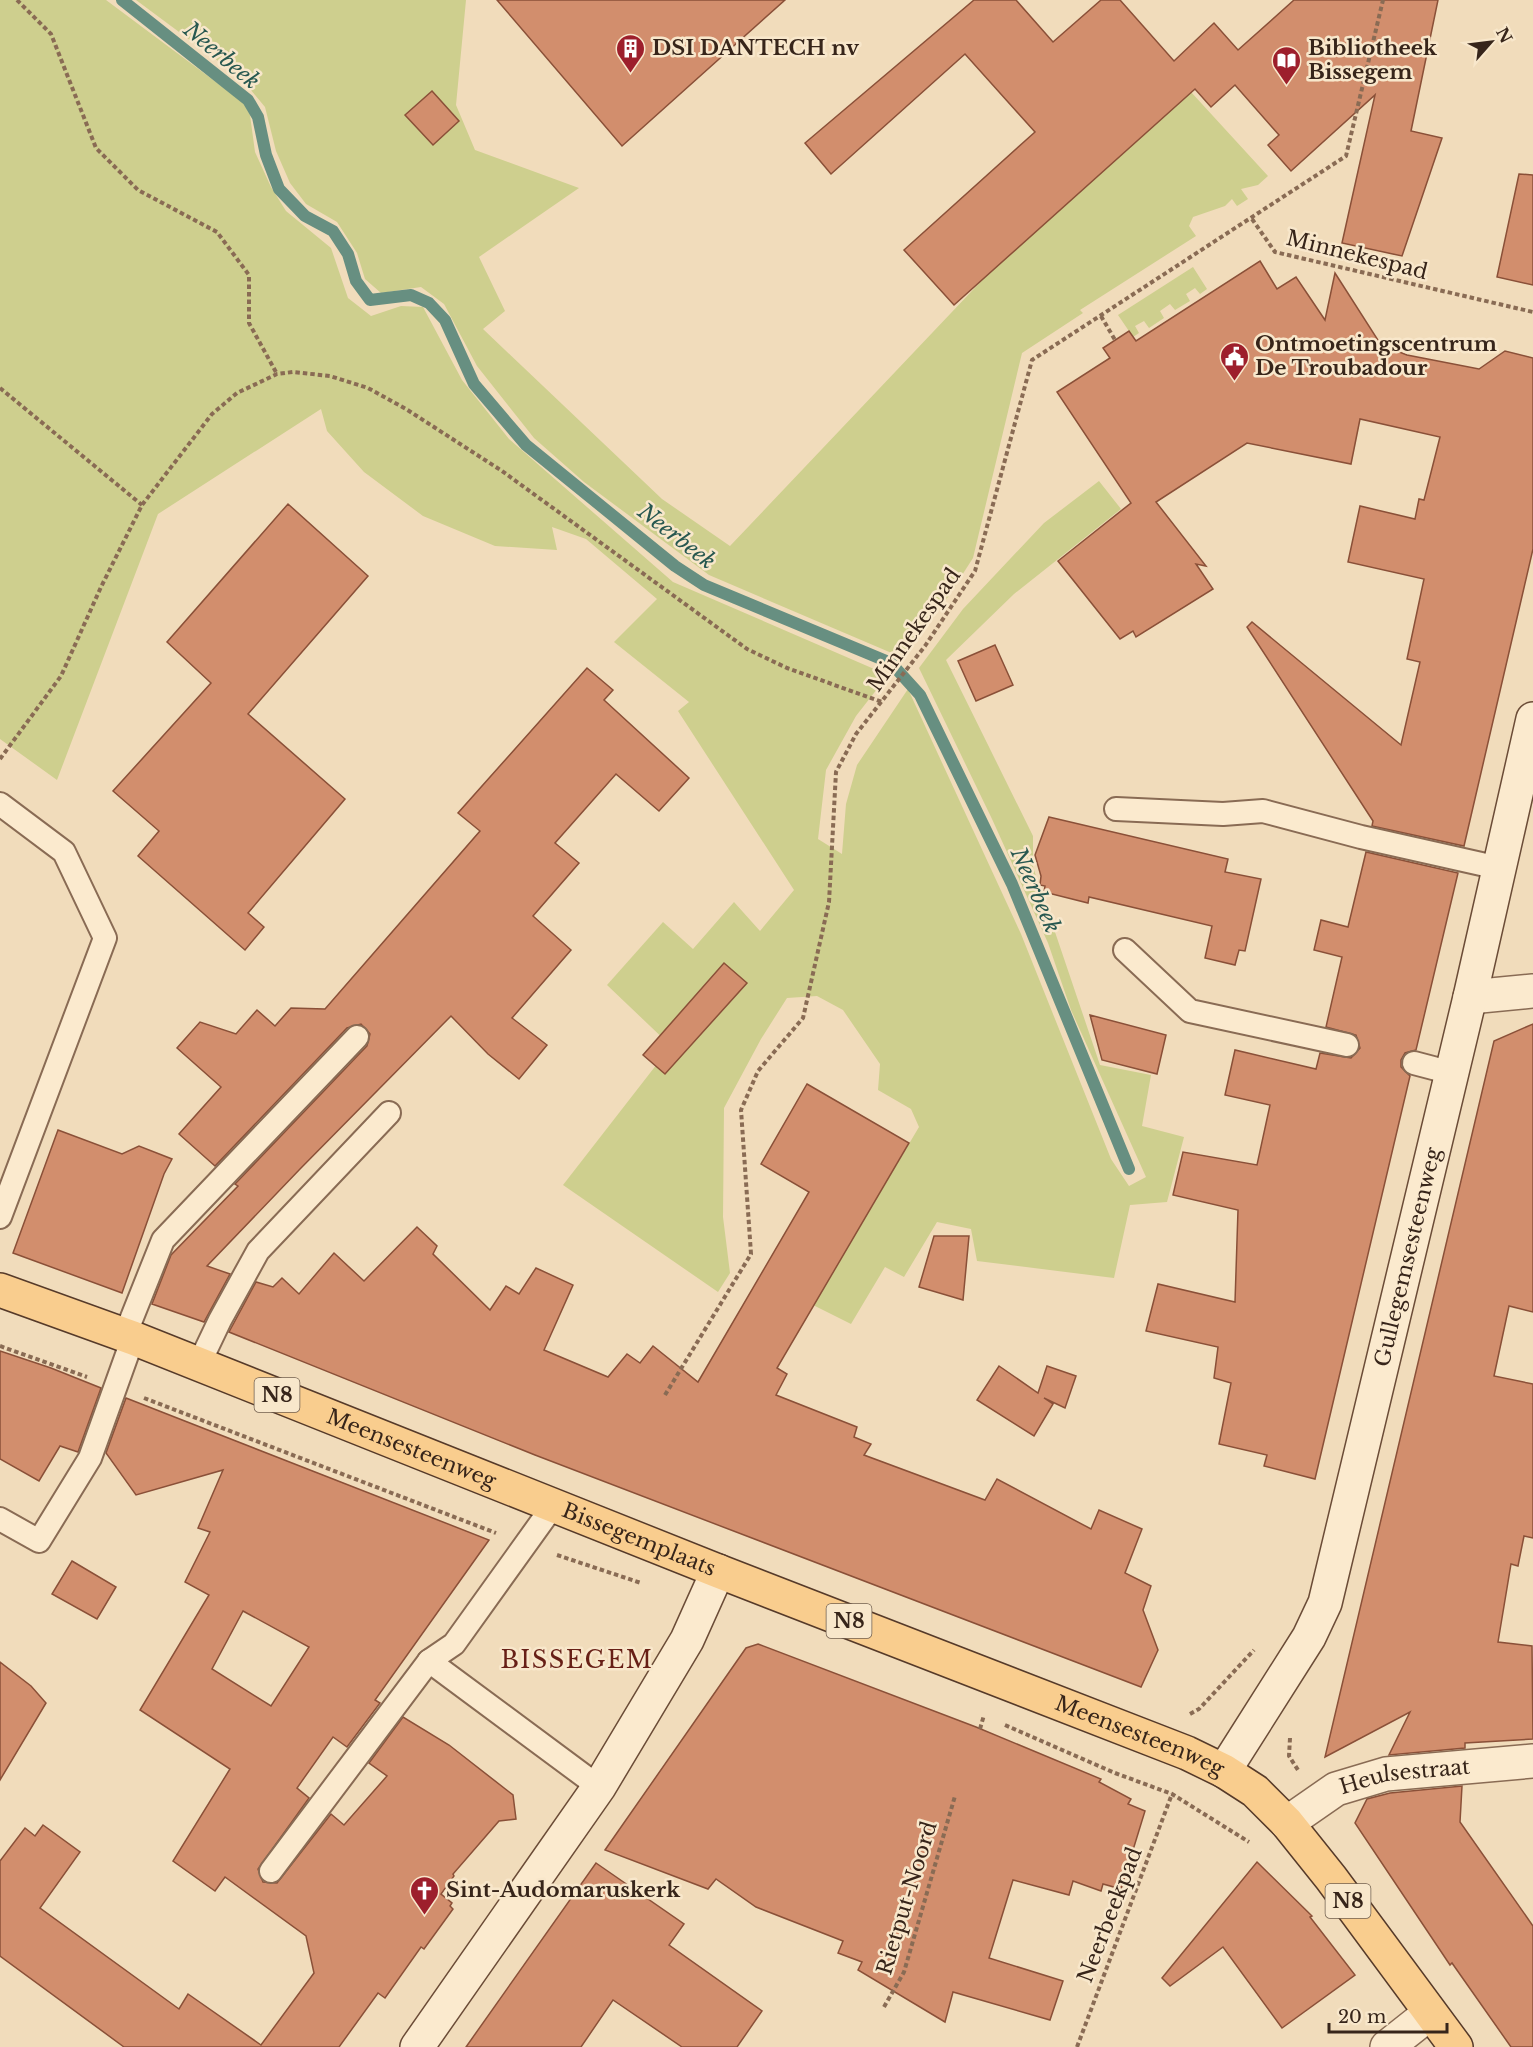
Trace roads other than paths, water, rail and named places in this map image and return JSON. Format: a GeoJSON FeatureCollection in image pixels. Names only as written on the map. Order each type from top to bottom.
{"type":"FeatureCollection","features":[{"type":"Feature","properties":{"kind":"main road","name":"Meensesteenweg"},"geometry":{"type":"LineString","coordinates":[[0,1290],[129,1336],[553,1506]]}},
{"type":"Feature","properties":{"kind":"main road","name":"Bissegemplaats"},"geometry":{"type":"LineString","coordinates":[[553,1506],[718,1571]]}},
{"type":"Feature","properties":{"kind":"main road","name":"Meensesteenweg"},"geometry":{"type":"LineString","coordinates":[[718,1571],[1154,1740],[1224,1771],[1255,1791],[1287,1823],[1331,1878],[1456,2047]]}},
{"type":"Feature","properties":{"kind":"street","name":"Gullegemsesteenweg"},"geometry":{"type":"LineString","coordinates":[[1224,1771],[1309,1637],[1325,1603],[1470,997],[1533,719]]}},
{"type":"Feature","properties":{"kind":"street"},"geometry":{"type":"LineString","coordinates":[[1470,997],[1533,991]]}},
{"type":"Feature","properties":{"kind":"street","name":"Bissegemplaats"},"geometry":{"type":"LineString","coordinates":[[417,2047],[599,1787],[687,1640],[718,1571]]}},
{"type":"Feature","properties":{"kind":"street","name":"Heulsestraat"},"geometry":{"type":"LineString","coordinates":[[1287,1823],[1336,1789],[1386,1774],[1533,1761]]}},
{"type":"Feature","properties":{"kind":"street"},"geometry":{"type":"LineString","coordinates":[[1387,2047],[1430,2013]]}},
{"type":"Feature","properties":{"kind":"lane"},"geometry":{"type":"LineString","coordinates":[[0,804],[64,852],[105,938],[0,1217]]}},
{"type":"Feature","properties":{"kind":"lane"},"geometry":{"type":"LineString","coordinates":[[1116,809],[1223,814],[1263,811],[1361,837],[1499,868]]}},
{"type":"Feature","properties":{"kind":"lane"},"geometry":{"type":"LineString","coordinates":[[1125,950],[1190,1011],[1347,1045]]}},
{"type":"Feature","properties":{"kind":"lane"},"geometry":{"type":"LineString","coordinates":[[0,1520],[39,1541],[90,1458],[116,1387],[129,1336],[163,1239],[357,1037]]}},
{"type":"Feature","properties":{"kind":"lane"},"geometry":{"type":"LineString","coordinates":[[1414,1063],[1452,1073]]}},
{"type":"Feature","properties":{"kind":"lane"},"geometry":{"type":"LineString","coordinates":[[199,1364],[258,1251],[389,1113]]}},
{"type":"Feature","properties":{"kind":"lane","name":"Bissegemplaats"},"geometry":{"type":"LineString","coordinates":[[271,1871],[429,1661],[454,1644],[553,1506]]}},
{"type":"Feature","properties":{"kind":"lane"},"geometry":{"type":"LineString","coordinates":[[429,1661],[599,1787]]}},
{"type":"Feature","properties":{"kind":"waterway","name":"Neerbeek"},"geometry":{"type":"LineString","coordinates":[[122,0],[248,100],[258,117],[266,155],[279,189],[305,216],[333,231],[348,254],[356,281],[370,300],[411,295],[429,303],[445,320],[474,384],[526,445],[675,566],[704,585],[891,663],[920,695],[1012,884],[1129,1169]]}},
{"type":"Feature","properties":{"kind":"place","name":"DSI DANTECH nv"},"geometry":{"type":"Point","coordinates":[631,74]}},
{"type":"Feature","properties":{"kind":"place","name":"Bibliotheek Bissegem"},"geometry":{"type":"Point","coordinates":[1287,86]}},
{"type":"Feature","properties":{"kind":"place","name":"Ontmoetingscentrum De Troubadour"},"geometry":{"type":"Point","coordinates":[1234,382]}},
{"type":"Feature","properties":{"kind":"place","name":"Sint-Audomaruskerk"},"geometry":{"type":"Point","coordinates":[425,1916]}},
{"type":"Feature","properties":{"kind":"district","name":"BISSEGEM"},"geometry":{"type":"Point","coordinates":[577,1660]}}]}
